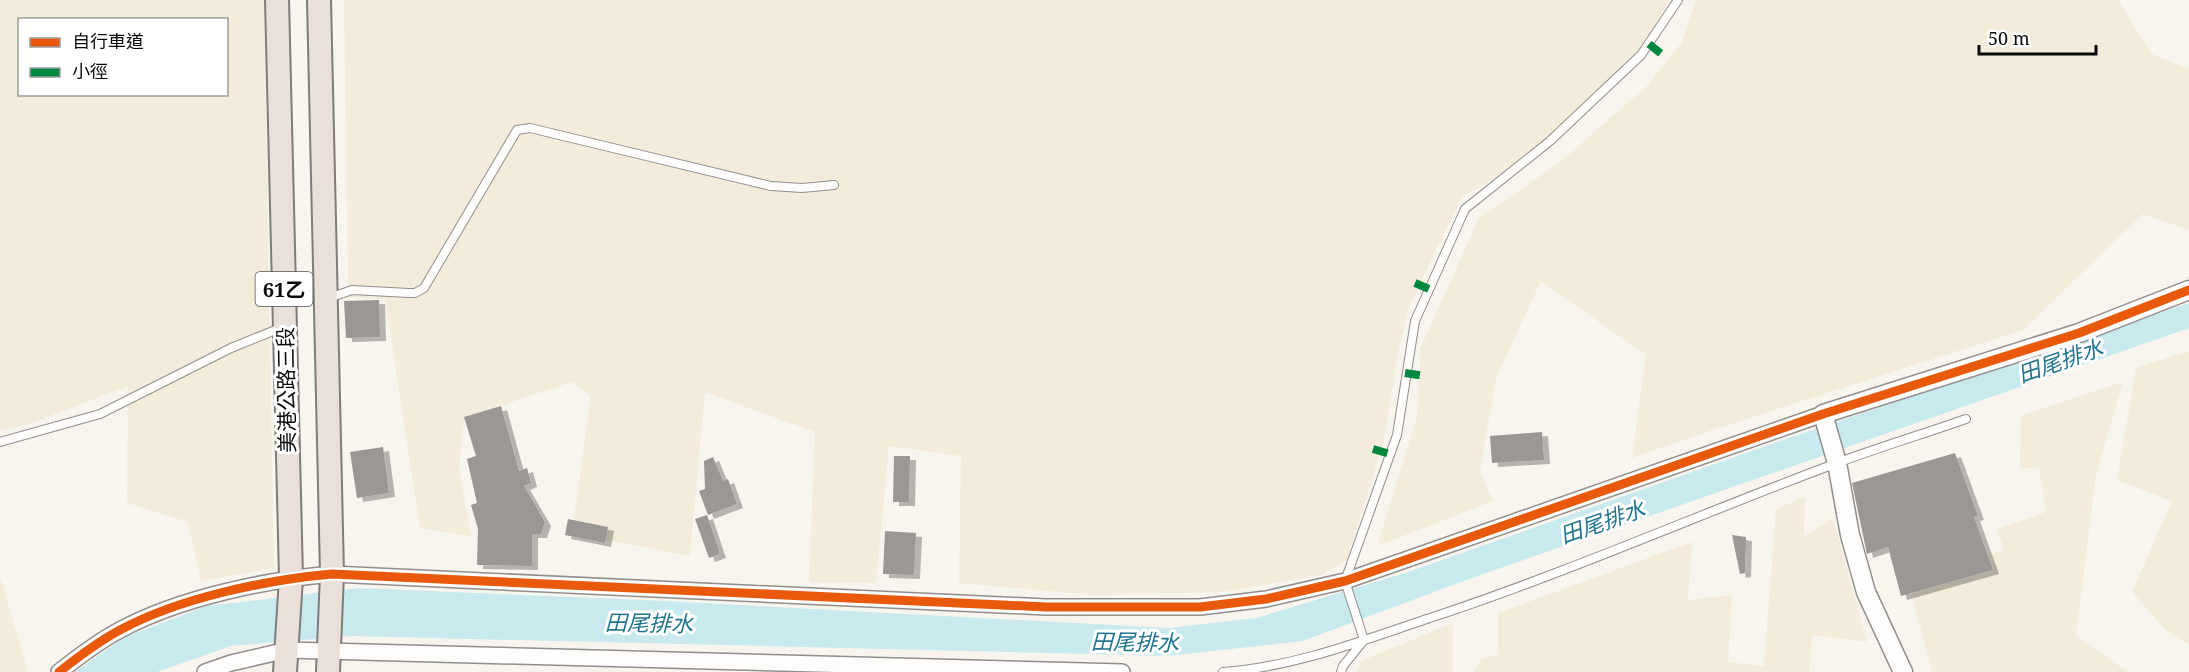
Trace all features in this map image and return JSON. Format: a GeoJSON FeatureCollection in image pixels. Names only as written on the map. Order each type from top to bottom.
{"type":"FeatureCollection","features":[{"type":"Feature","properties":{"kind":"main road","name":"美港公路三段"},"geometry":{"type":"LineString","coordinates":[[277,0],[291,578],[286,661]]}},
{"type":"Feature","properties":{"kind":"main road","name":"美港公路三段"},"geometry":{"type":"LineString","coordinates":[[319,0],[332,574],[329,661]]}},
{"type":"Feature","properties":{"kind":"street"},"geometry":{"type":"LineString","coordinates":[[59,672],[120,630],[165,611],[209,597],[291,578],[332,574],[1046,607],[1200,607],[1266,599],[1345,581],[1823,414],[2079,333],[2189,290]]}},
{"type":"Feature","properties":{"kind":"street"},"geometry":{"type":"LineString","coordinates":[[1823,414],[1838,463],[1850,535],[1866,592],[1903,672]]}},
{"type":"Feature","properties":{"kind":"street"},"geometry":{"type":"LineString","coordinates":[[205,672],[231,663],[329,661],[1122,672]]}},
{"type":"Feature","properties":{"kind":"lane"},"geometry":{"type":"LineString","coordinates":[[1364,640],[1345,581],[1397,435],[1415,321],[1466,209],[1550,141],[1641,55],[1678,0]]}},
{"type":"Feature","properties":{"kind":"lane"},"geometry":{"type":"LineString","coordinates":[[325,300],[352,290],[415,293],[424,288],[517,130],[530,128],[771,186],[802,188],[834,185]]}},
{"type":"Feature","properties":{"kind":"lane"},"geometry":{"type":"LineString","coordinates":[[0,442],[99,414],[231,348],[284,326]]}},
{"type":"Feature","properties":{"kind":"lane"},"geometry":{"type":"LineString","coordinates":[[1223,672],[1246,670],[1294,660],[1364,640],[1496,596],[1838,463],[1966,419]]}},
{"type":"Feature","properties":{"kind":"lane"},"geometry":{"type":"LineString","coordinates":[[1341,672],[1343,666],[1364,640]]}},
{"type":"Feature","properties":{"kind":"shaded area"},"geometry":{"type":"Polygon","coordinates":[[[0,0],[264,0],[274,568],[201,581],[188,522],[127,503],[128,386],[30,424],[0,430],[0,0]]]}},
{"type":"Feature","properties":{"kind":"shaded area"},"geometry":{"type":"Polygon","coordinates":[[[344,0],[1669,0],[1642,48],[1568,122],[1494,179],[1462,197],[1409,307],[1398,353],[1384,441],[1347,560],[1321,575],[1223,592],[1094,595],[959,583],[961,456],[889,446],[876,583],[809,582],[815,432],[705,392],[690,556],[572,533],[591,396],[572,382],[464,420],[459,466],[471,536],[420,528],[385,299],[347,298],[344,0]]]}},
{"type":"Feature","properties":{"kind":"shaded area"},"geometry":{"type":"Polygon","coordinates":[[[1696,0],[2118,0],[2152,54],[2189,69],[2189,230],[2143,214],[2023,330],[1632,458],[1646,355],[1541,281],[1496,378],[1480,472],[1493,501],[1377,546],[1417,417],[1421,347],[1479,218],[1559,163],[1646,87],[1682,42],[1696,0]]]}},
{"type":"Feature","properties":{"kind":"shaded area"},"geometry":{"type":"Polygon","coordinates":[[[2189,351],[2189,645],[2165,629],[2132,592],[2172,501],[2117,480],[2136,368],[2189,351]]]}},
{"type":"Feature","properties":{"kind":"shaded area"},"geometry":{"type":"Polygon","coordinates":[[[2123,382],[2096,475],[2076,636],[2128,672],[1932,672],[1908,580],[2004,550],[1997,529],[2046,512],[2039,467],[2020,469],[2021,416],[2123,382]]]}},
{"type":"Feature","properties":{"kind":"shaded area"},"geometry":{"type":"Polygon","coordinates":[[[1805,497],[1804,536],[1833,518],[1867,642],[1812,635],[1809,672],[1474,672],[1481,659],[1498,654],[1498,613],[1692,542],[1688,600],[1732,595],[1728,662],[1764,666],[1776,509],[1805,497]]]}},
{"type":"Feature","properties":{"kind":"shaded area"},"geometry":{"type":"Polygon","coordinates":[[[0,576],[28,672],[0,672],[0,576]]]}},
{"type":"Feature","properties":{"kind":"shaded area"},"geometry":{"type":"Polygon","coordinates":[[[1453,623],[1453,672],[1357,672],[1361,661],[1453,623]]]}},
{"type":"Feature","properties":{"kind":"water","name":"田尾排水"},"geometry":{"type":"Polygon","coordinates":[[[2189,303],[2189,328],[1469,579],[1303,641],[1167,656],[352,636],[231,646],[157,672],[75,672],[125,637],[207,606],[358,588],[666,601],[1168,628],[1256,618],[1405,573],[1780,441],[2189,303]]]}},
{"type":"Feature","properties":{"kind":"building"},"geometry":{"type":"Polygon","coordinates":[[[379,300],[380,337],[346,338],[344,301],[379,300]]]}},
{"type":"Feature","properties":{"kind":"building"},"geometry":{"type":"Polygon","coordinates":[[[501,406],[519,471],[527,468],[531,483],[524,486],[545,522],[541,534],[532,534],[532,566],[477,565],[478,529],[471,505],[477,503],[467,459],[476,456],[464,417],[501,406]]]}},
{"type":"Feature","properties":{"kind":"building"},"geometry":{"type":"Polygon","coordinates":[[[1542,432],[1544,460],[1492,463],[1490,436],[1542,432]]]}},
{"type":"Feature","properties":{"kind":"building"},"geometry":{"type":"Polygon","coordinates":[[[383,447],[389,493],[357,498],[350,452],[383,447]]]}},
{"type":"Feature","properties":{"kind":"building"},"geometry":{"type":"Polygon","coordinates":[[[1955,453],[1978,516],[1974,517],[1993,570],[1901,596],[1888,547],[1867,554],[1852,483],[1955,453]]]}},
{"type":"Feature","properties":{"kind":"building"},"geometry":{"type":"Polygon","coordinates":[[[894,456],[910,456],[909,502],[893,502],[894,456]]]}},
{"type":"Feature","properties":{"kind":"building"},"geometry":{"type":"Polygon","coordinates":[[[713,457],[723,481],[728,479],[737,504],[708,515],[699,491],[705,489],[704,461],[713,457]]]}},
{"type":"Feature","properties":{"kind":"building"},"geometry":{"type":"Polygon","coordinates":[[[707,515],[720,554],[709,558],[695,519],[707,515]]]}},
{"type":"Feature","properties":{"kind":"building"},"geometry":{"type":"Polygon","coordinates":[[[568,519],[608,527],[605,543],[565,535],[568,519]]]}},
{"type":"Feature","properties":{"kind":"building"},"geometry":{"type":"Polygon","coordinates":[[[885,531],[916,533],[914,575],[883,574],[885,531]]]}},
{"type":"Feature","properties":{"kind":"building"},"geometry":{"type":"Polygon","coordinates":[[[1732,535],[1746,537],[1745,573],[1740,574],[1732,535]]]}},
{"type":"Feature","properties":{"kind":"marked path"},"geometry":{"type":"LineString","coordinates":[[1649,44],[1665,57]]}},
{"type":"Feature","properties":{"kind":"marked path"},"geometry":{"type":"LineString","coordinates":[[1415,283],[1429,289]]}},
{"type":"Feature","properties":{"kind":"marked path"},"geometry":{"type":"LineString","coordinates":[[1405,373],[1425,376]]}},
{"type":"Feature","properties":{"kind":"marked path"},"geometry":{"type":"LineString","coordinates":[[1373,449],[1390,454]]}},
{"type":"Feature","properties":{"kind":"cycle path"},"geometry":{"type":"LineString","coordinates":[[59,672],[112,634],[169,609],[223,592],[332,574],[1046,607],[1200,607],[1266,599],[1345,581],[1823,414],[2079,333],[2189,290]]}}]}
